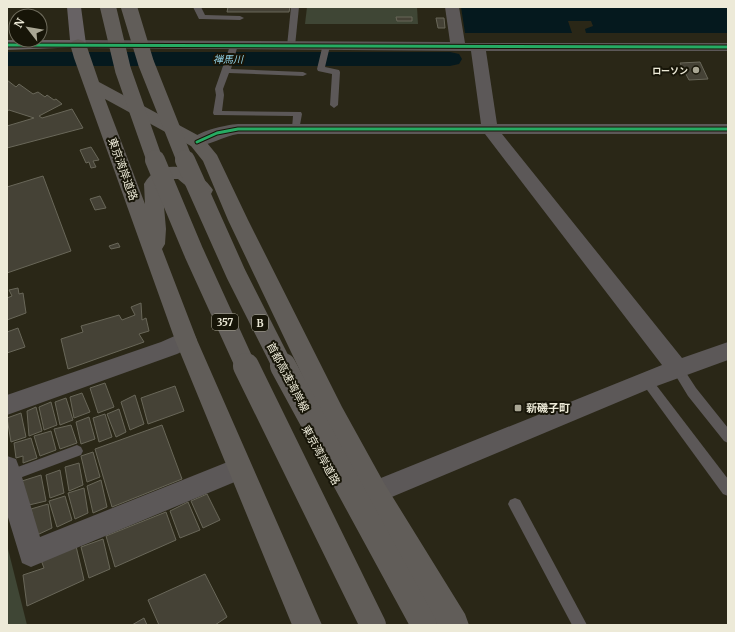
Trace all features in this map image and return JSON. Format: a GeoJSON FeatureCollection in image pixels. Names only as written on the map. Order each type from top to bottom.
{"type":"FeatureCollection","features":[{"type":"Feature","properties":{"kind":"highway"},"geometry":{"type":"LineString","coordinates":[[104,7],[109,33],[132,107],[170,215],[238,366],[364,625]]}},
{"type":"Feature","properties":{"kind":"highway","name":"357"},"geometry":{"type":"LineString","coordinates":[[108,7],[128,83],[163,182],[263,405],[373,625]]}},
{"type":"Feature","properties":{"kind":"highway","name":"東京湾岸道路"},"geometry":{"type":"LineString","coordinates":[[124,7],[137,55],[194,201],[251,323],[296,410],[414,625]]}},
{"type":"Feature","properties":{"kind":"highway","name":"首都高速湾岸線"},"geometry":{"type":"LineString","coordinates":[[129,7],[136,34],[154,83],[199,194],[270,344],[424,625]]}},
{"type":"Feature","properties":{"kind":"highway","name":"東京湾岸道路"},"geometry":{"type":"LineString","coordinates":[[80,51],[186,340],[308,625]]}},
{"type":"Feature","properties":{"kind":"highway","name":"東京湾岸道路"},"geometry":{"type":"LineString","coordinates":[[92,84],[197,142],[211,158],[238,220],[333,414],[375,492],[454,625]]}},
{"type":"Feature","properties":{"kind":"highway","name":"東京湾岸道路"},"geometry":{"type":"LineString","coordinates":[[153,253],[156,229],[155,201],[152,186],[155,181],[165,174],[183,173],[238,220]]}},
{"type":"Feature","properties":{"kind":"street"},"geometry":{"type":"LineString","coordinates":[[74,7],[80,51]]}},
{"type":"Feature","properties":{"kind":"street"},"geometry":{"type":"LineString","coordinates":[[452,7],[458,47]]}},
{"type":"Feature","properties":{"kind":"street"},"geometry":{"type":"LineString","coordinates":[[7,45],[80,51],[234,46],[728,48]]}},
{"type":"Feature","properties":{"kind":"street"},"geometry":{"type":"LineString","coordinates":[[478,47],[490,130],[677,368]]}},
{"type":"Feature","properties":{"kind":"street"},"geometry":{"type":"LineString","coordinates":[[197,142],[210,135],[226,130],[296,128],[490,130],[728,129]]}},
{"type":"Feature","properties":{"kind":"street"},"geometry":{"type":"LineString","coordinates":[[7,405],[162,350],[186,340]]}},
{"type":"Feature","properties":{"kind":"street"},"geometry":{"type":"LineString","coordinates":[[375,492],[646,380],[728,351]]}},
{"type":"Feature","properties":{"kind":"street"},"geometry":{"type":"LineString","coordinates":[[8,472],[31,554],[240,468]]}},
{"type":"Feature","properties":{"kind":"lane"},"geometry":{"type":"LineString","coordinates":[[197,7],[202,17],[240,18]]}},
{"type":"Feature","properties":{"kind":"lane"},"geometry":{"type":"LineString","coordinates":[[292,46],[295,7]]}},
{"type":"Feature","properties":{"kind":"lane"},"geometry":{"type":"LineString","coordinates":[[234,46],[219,89],[220,95],[217,113],[298,114],[296,128]]}},
{"type":"Feature","properties":{"kind":"lane"},"geometry":{"type":"LineString","coordinates":[[326,46],[321,69],[336,72],[334,105]]}},
{"type":"Feature","properties":{"kind":"lane"},"geometry":{"type":"LineString","coordinates":[[226,71],[303,74]]}},
{"type":"Feature","properties":{"kind":"lane"},"geometry":{"type":"LineString","coordinates":[[677,368],[692,392],[728,437]]}},
{"type":"Feature","properties":{"kind":"lane"},"geometry":{"type":"LineString","coordinates":[[646,380],[728,490]]}},
{"type":"Feature","properties":{"kind":"lane"},"geometry":{"type":"LineString","coordinates":[[8,472],[77,451]]}},
{"type":"Feature","properties":{"kind":"lane"},"geometry":{"type":"LineString","coordinates":[[515,504],[580,625]]}},
{"type":"Feature","properties":{"kind":"green space"},"geometry":{"type":"Polygon","coordinates":[[[307,7],[417,7],[418,24],[305,24],[307,7]]]}},
{"type":"Feature","properties":{"kind":"green space"},"geometry":{"type":"Polygon","coordinates":[[[7,545],[27,625],[8,625],[7,545]]]}},
{"type":"Feature","properties":{"kind":"water"},"geometry":{"type":"Polygon","coordinates":[[[461,7],[728,7],[728,33],[586,33],[585,29],[593,26],[591,21],[568,21],[572,33],[465,33],[461,7]]]}},
{"type":"Feature","properties":{"kind":"building"},"geometry":{"type":"Polygon","coordinates":[[[228,7],[290,7],[289,12],[227,12],[228,7]]]}},
{"type":"Feature","properties":{"kind":"building"},"geometry":{"type":"Polygon","coordinates":[[[396,17],[412,17],[412,21],[397,21],[396,17]]]}},
{"type":"Feature","properties":{"kind":"building"},"geometry":{"type":"Polygon","coordinates":[[[436,18],[444,18],[445,28],[438,28],[436,18]]]}},
{"type":"Feature","properties":{"kind":"building"},"geometry":{"type":"Polygon","coordinates":[[[700,62],[708,79],[689,80],[680,63],[700,62]]]}},
{"type":"Feature","properties":{"kind":"building"},"geometry":{"type":"Polygon","coordinates":[[[7,80],[16,87],[19,84],[33,94],[38,92],[45,97],[47,95],[54,100],[56,99],[62,104],[39,116],[42,118],[72,109],[83,128],[7,148],[7,126],[34,118],[9,110],[7,111],[7,80]]]}},
{"type":"Feature","properties":{"kind":"building"},"geometry":{"type":"Polygon","coordinates":[[[91,147],[99,160],[93,161],[96,167],[91,168],[89,162],[86,163],[80,150],[91,147]]]}},
{"type":"Feature","properties":{"kind":"building"},"geometry":{"type":"Polygon","coordinates":[[[43,176],[71,251],[7,273],[7,187],[43,176]]]}},
{"type":"Feature","properties":{"kind":"building"},"geometry":{"type":"Polygon","coordinates":[[[100,196],[106,208],[95,210],[90,199],[100,196]]]}},
{"type":"Feature","properties":{"kind":"building"},"geometry":{"type":"Polygon","coordinates":[[[118,243],[120,247],[111,249],[109,246],[118,243]]]}},
{"type":"Feature","properties":{"kind":"building"},"geometry":{"type":"Polygon","coordinates":[[[18,288],[19,294],[23,293],[26,313],[7,320],[7,298],[12,296],[9,290],[18,288]]]}},
{"type":"Feature","properties":{"kind":"building"},"geometry":{"type":"Polygon","coordinates":[[[141,303],[142,320],[146,318],[149,331],[139,334],[144,342],[68,369],[61,339],[83,332],[81,326],[119,315],[122,320],[135,315],[131,307],[141,303]]]}},
{"type":"Feature","properties":{"kind":"building"},"geometry":{"type":"Polygon","coordinates":[[[18,328],[25,347],[7,353],[7,332],[18,328]]]}},
{"type":"Feature","properties":{"kind":"building"},"geometry":{"type":"Polygon","coordinates":[[[105,383],[114,407],[98,413],[90,388],[105,383]]]}},
{"type":"Feature","properties":{"kind":"building"},"geometry":{"type":"Polygon","coordinates":[[[175,386],[184,411],[148,424],[141,398],[175,386]]]}},
{"type":"Feature","properties":{"kind":"building"},"geometry":{"type":"Polygon","coordinates":[[[82,393],[90,412],[74,418],[70,397],[82,393]]]}},
{"type":"Feature","properties":{"kind":"building"},"geometry":{"type":"Polygon","coordinates":[[[135,395],[144,424],[130,430],[121,402],[135,395]]]}},
{"type":"Feature","properties":{"kind":"building"},"geometry":{"type":"Polygon","coordinates":[[[66,398],[73,420],[60,425],[55,402],[66,398]]]}},
{"type":"Feature","properties":{"kind":"building"},"geometry":{"type":"Polygon","coordinates":[[[51,402],[57,425],[44,430],[39,407],[51,402]]]}},
{"type":"Feature","properties":{"kind":"building"},"geometry":{"type":"Polygon","coordinates":[[[36,407],[42,431],[29,436],[27,411],[36,407]]]}},
{"type":"Feature","properties":{"kind":"building"},"geometry":{"type":"Polygon","coordinates":[[[119,409],[126,432],[116,437],[107,414],[119,409]]]}},
{"type":"Feature","properties":{"kind":"building"},"geometry":{"type":"Polygon","coordinates":[[[21,413],[26,437],[11,442],[7,418],[21,413]]]}},
{"type":"Feature","properties":{"kind":"building"},"geometry":{"type":"Polygon","coordinates":[[[105,414],[112,437],[99,442],[93,418],[105,414]]]}},
{"type":"Feature","properties":{"kind":"building"},"geometry":{"type":"Polygon","coordinates":[[[89,417],[95,439],[81,444],[76,422],[89,417]]]}},
{"type":"Feature","properties":{"kind":"building"},"geometry":{"type":"Polygon","coordinates":[[[71,425],[77,443],[60,449],[54,429],[71,425]]]}},
{"type":"Feature","properties":{"kind":"building"},"geometry":{"type":"Polygon","coordinates":[[[162,425],[182,479],[112,507],[95,449],[162,425]]]}},
{"type":"Feature","properties":{"kind":"building"},"geometry":{"type":"Polygon","coordinates":[[[51,431],[56,450],[40,456],[34,436],[51,431]]]}},
{"type":"Feature","properties":{"kind":"building"},"geometry":{"type":"Polygon","coordinates":[[[31,438],[37,458],[23,463],[23,456],[16,458],[14,443],[31,438]]]}},
{"type":"Feature","properties":{"kind":"building"},"geometry":{"type":"Polygon","coordinates":[[[93,452],[100,477],[87,482],[81,456],[93,452]]]}},
{"type":"Feature","properties":{"kind":"building"},"geometry":{"type":"Polygon","coordinates":[[[79,463],[83,485],[69,491],[65,467],[79,463]]]}},
{"type":"Feature","properties":{"kind":"building"},"geometry":{"type":"Polygon","coordinates":[[[60,470],[64,493],[50,498],[46,475],[60,470]]]}},
{"type":"Feature","properties":{"kind":"building"},"geometry":{"type":"Polygon","coordinates":[[[41,475],[46,501],[29,505],[22,481],[41,475]]]}},
{"type":"Feature","properties":{"kind":"building"},"geometry":{"type":"Polygon","coordinates":[[[101,480],[107,507],[93,513],[87,486],[101,480]]]}},
{"type":"Feature","properties":{"kind":"building"},"geometry":{"type":"Polygon","coordinates":[[[84,488],[88,513],[75,519],[68,493],[84,488]]]}},
{"type":"Feature","properties":{"kind":"building"},"geometry":{"type":"Polygon","coordinates":[[[207,494],[220,520],[203,528],[191,501],[207,494]]]}},
{"type":"Feature","properties":{"kind":"building"},"geometry":{"type":"Polygon","coordinates":[[[65,496],[72,520],[57,527],[49,501],[65,496]]]}},
{"type":"Feature","properties":{"kind":"building"},"geometry":{"type":"Polygon","coordinates":[[[188,502],[200,530],[180,538],[170,511],[188,502]]]}},
{"type":"Feature","properties":{"kind":"building"},"geometry":{"type":"Polygon","coordinates":[[[48,504],[52,528],[37,535],[31,509],[48,504]]]}},
{"type":"Feature","properties":{"kind":"building"},"geometry":{"type":"Polygon","coordinates":[[[166,512],[176,540],[115,567],[106,536],[166,512]]]}},
{"type":"Feature","properties":{"kind":"building"},"geometry":{"type":"Polygon","coordinates":[[[103,539],[110,569],[89,578],[81,547],[103,539]]]}},
{"type":"Feature","properties":{"kind":"building"},"geometry":{"type":"Polygon","coordinates":[[[76,546],[84,580],[27,606],[23,575],[44,568],[41,560],[76,546]]]}},
{"type":"Feature","properties":{"kind":"building"},"geometry":{"type":"Polygon","coordinates":[[[205,574],[227,617],[215,625],[159,625],[148,600],[205,574]]]}},
{"type":"Feature","properties":{"kind":"building"},"geometry":{"type":"Polygon","coordinates":[[[144,618],[147,625],[132,625],[144,618]]]}},
{"type":"Feature","properties":{"kind":"waterway","name":"禅馬川"},"geometry":{"type":"LineString","coordinates":[[7,59],[450,59]]}},
{"type":"Feature","properties":{"kind":"cycle path"},"geometry":{"type":"LineString","coordinates":[[7,45],[728,47]]}},
{"type":"Feature","properties":{"kind":"cycle path"},"geometry":{"type":"LineString","coordinates":[[197,142],[217,133],[238,129],[728,129]]}},
{"type":"Feature","properties":{"kind":"place","name":"ローソン"},"geometry":{"type":"Point","coordinates":[696,70]}},
{"type":"Feature","properties":{"kind":"place","name":"新磯子町"},"geometry":{"type":"Point","coordinates":[518,408]}}]}
